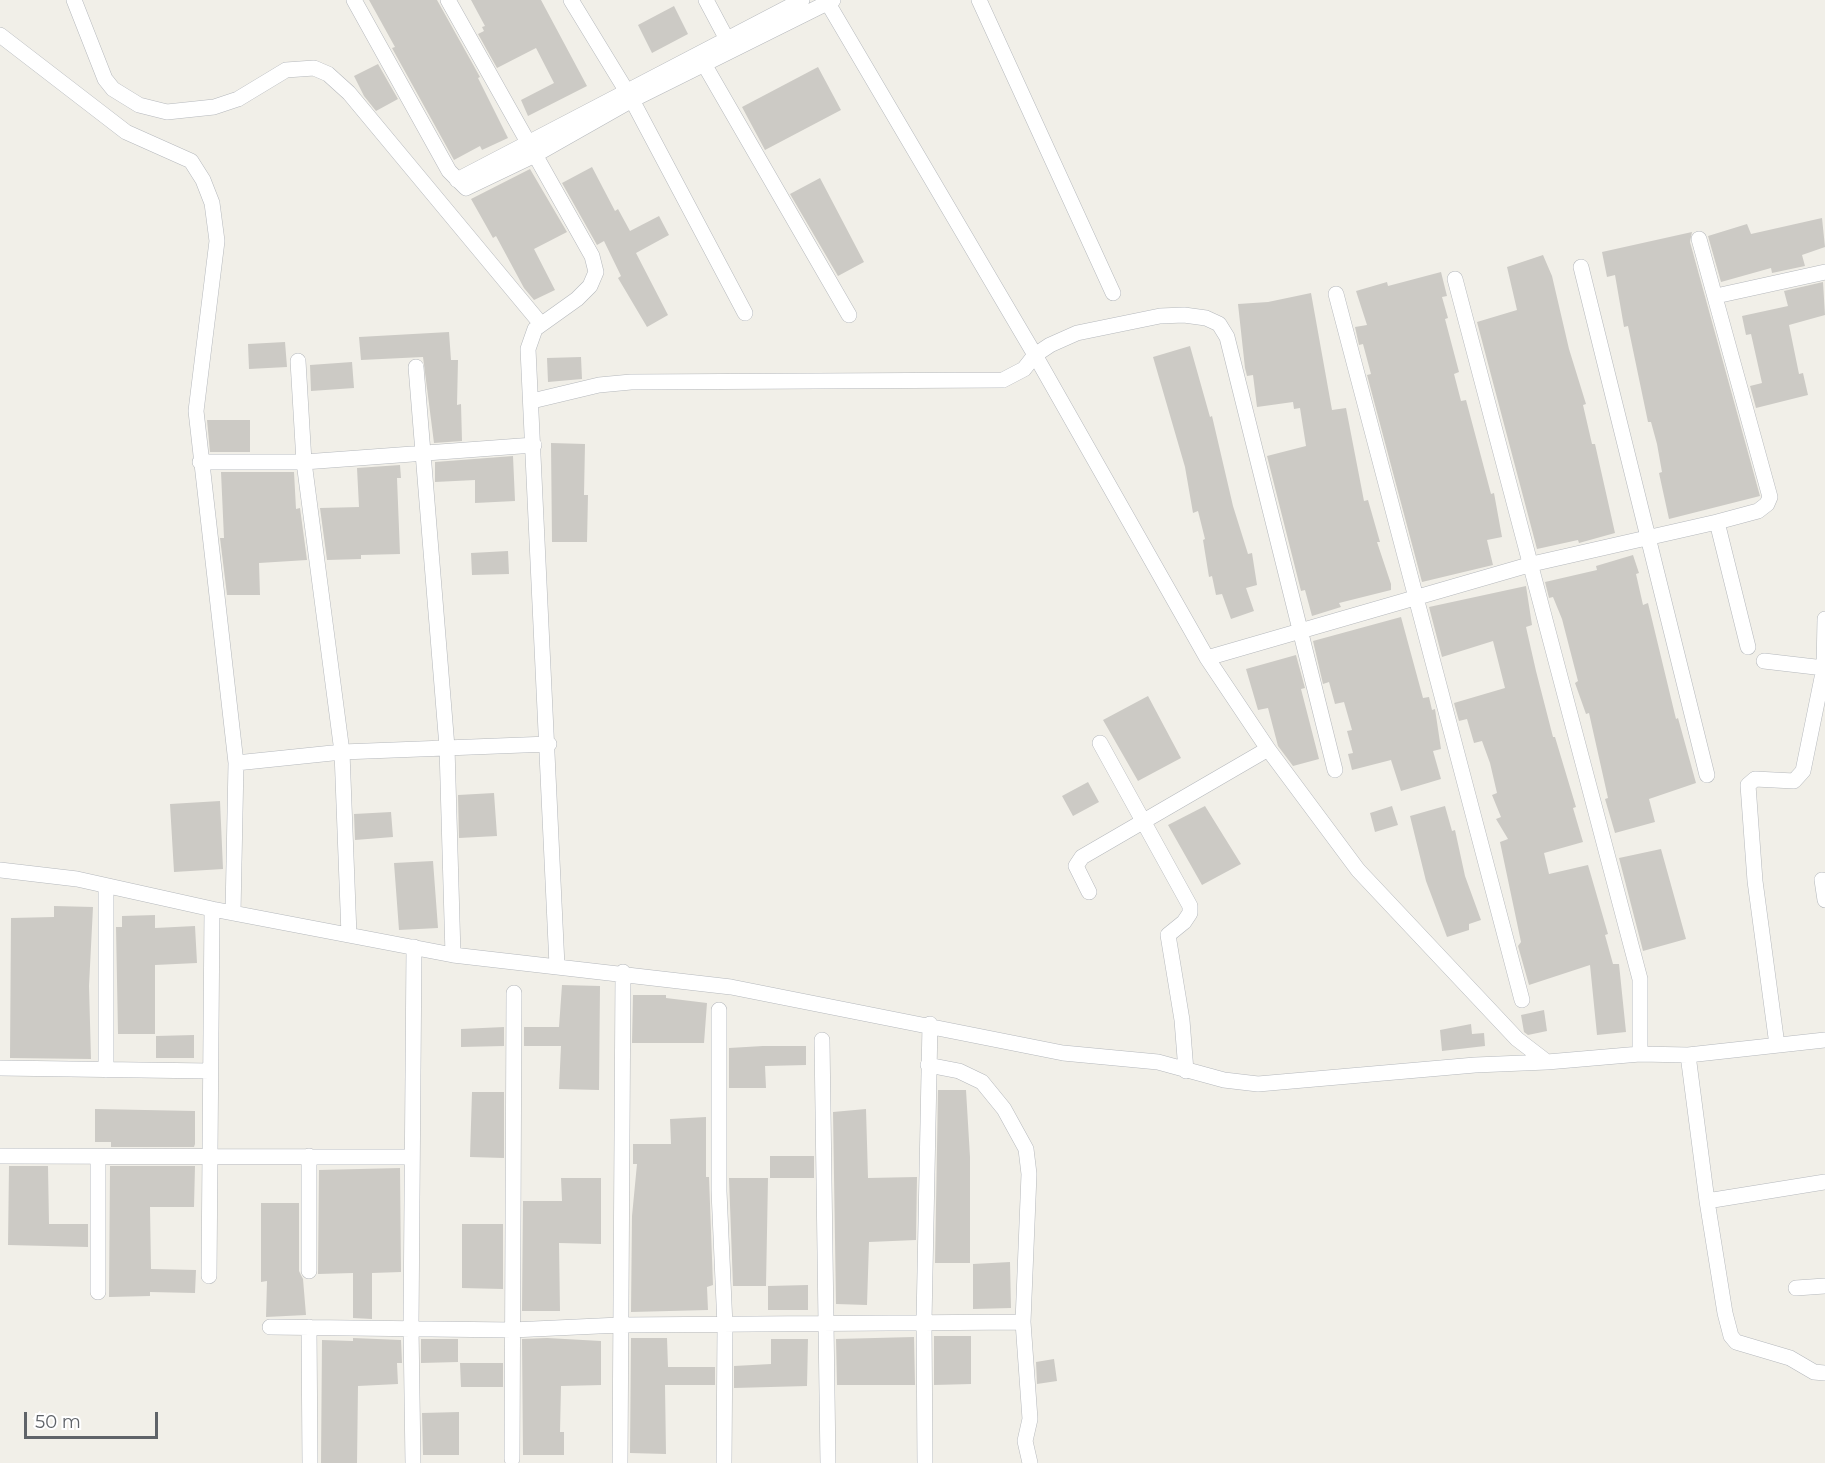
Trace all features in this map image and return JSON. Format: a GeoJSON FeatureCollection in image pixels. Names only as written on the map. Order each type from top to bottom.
{"type":"FeatureCollection","features":[{"type":"Feature","properties":{"kind":"street"},"geometry":{"type":"LineString","coordinates":[[74,0],[105,79],[113,89],[139,105],[166,112],[214,107],[238,99],[286,70],[314,68],[328,74],[349,93],[542,324]]}},
{"type":"Feature","properties":{"kind":"street"},"geometry":{"type":"LineString","coordinates":[[354,0],[445,164],[466,188],[629,96],[730,44],[829,1],[1035,355],[1207,658],[1268,749],[1358,870],[1517,1039],[1547,1062]]}},
{"type":"Feature","properties":{"kind":"street"},"geometry":{"type":"LineString","coordinates":[[448,0],[592,256],[596,272],[590,286],[577,299],[535,329],[528,349],[549,744],[557,966]]}},
{"type":"Feature","properties":{"kind":"street"},"geometry":{"type":"LineString","coordinates":[[571,0],[629,96],[745,313]]}},
{"type":"Feature","properties":{"kind":"street"},"geometry":{"type":"LineString","coordinates":[[706,0],[730,44]]}},
{"type":"Feature","properties":{"kind":"street"},"geometry":{"type":"LineString","coordinates":[[629,96],[704,64],[730,44],[802,0]]}},
{"type":"Feature","properties":{"kind":"street"},"geometry":{"type":"LineString","coordinates":[[980,0],[1113,293]]}},
{"type":"Feature","properties":{"kind":"street"},"geometry":{"type":"LineString","coordinates":[[0,35],[126,132],[191,161],[203,180],[212,203],[217,241],[196,411],[236,763],[233,913]]}},
{"type":"Feature","properties":{"kind":"street"},"geometry":{"type":"LineString","coordinates":[[704,64],[849,315]]}},
{"type":"Feature","properties":{"kind":"street"},"geometry":{"type":"LineString","coordinates":[[1207,658],[1532,564],[1717,522],[1758,511],[1767,504],[1770,497],[1699,238]]}},
{"type":"Feature","properties":{"kind":"street"},"geometry":{"type":"LineString","coordinates":[[1581,267],[1650,537],[1707,776]]}},
{"type":"Feature","properties":{"kind":"street"},"geometry":{"type":"LineString","coordinates":[[1716,296],[1825,272]]}},
{"type":"Feature","properties":{"kind":"street"},"geometry":{"type":"LineString","coordinates":[[1455,279],[1640,979],[1640,1054]]}},
{"type":"Feature","properties":{"kind":"street"},"geometry":{"type":"LineString","coordinates":[[1336,294],[1522,1000]]}},
{"type":"Feature","properties":{"kind":"street"},"geometry":{"type":"LineString","coordinates":[[532,401],[599,386],[631,382],[1003,380],[1024,369],[1035,355],[1050,345],[1077,333],[1160,316],[1184,315],[1206,318],[1219,324],[1227,337],[1335,770]]}},
{"type":"Feature","properties":{"kind":"street"},"geometry":{"type":"LineString","coordinates":[[298,361],[304,462],[342,752],[349,935]]}},
{"type":"Feature","properties":{"kind":"street"},"geometry":{"type":"LineString","coordinates":[[416,367],[447,747],[453,955]]}},
{"type":"Feature","properties":{"kind":"street"},"geometry":{"type":"LineString","coordinates":[[200,462],[304,462],[534,445]]}},
{"type":"Feature","properties":{"kind":"street"},"geometry":{"type":"LineString","coordinates":[[1717,522],[1748,647]]}},
{"type":"Feature","properties":{"kind":"street"},"geometry":{"type":"LineString","coordinates":[[1777,1045],[1755,881],[1748,785],[1755,779],[1794,781],[1803,771],[1824,668],[1825,619]]}},
{"type":"Feature","properties":{"kind":"street"},"geometry":{"type":"LineString","coordinates":[[1764,661],[1824,668]]}},
{"type":"Feature","properties":{"kind":"street"},"geometry":{"type":"LineString","coordinates":[[1100,743],[1190,906],[1190,913],[1184,922],[1168,935],[1182,1020],[1186,1071]]}},
{"type":"Feature","properties":{"kind":"street"},"geometry":{"type":"LineString","coordinates":[[236,763],[342,752],[549,744]]}},
{"type":"Feature","properties":{"kind":"street"},"geometry":{"type":"LineString","coordinates":[[1089,892],[1076,866],[1078,861],[1268,749]]}},
{"type":"Feature","properties":{"kind":"street"},"geometry":{"type":"LineString","coordinates":[[0,870],[106,886],[212,909],[453,955],[623,972],[731,987],[930,1024],[1063,1053],[1158,1062],[1224,1080],[1258,1084],[1475,1065],[1640,1054],[1688,1055],[1825,1040]]}},
{"type":"Feature","properties":{"kind":"street"},"geometry":{"type":"LineString","coordinates":[[1822,880],[1825,900]]}},
{"type":"Feature","properties":{"kind":"street"},"geometry":{"type":"LineString","coordinates":[[106,886],[106,1070]]}},
{"type":"Feature","properties":{"kind":"street"},"geometry":{"type":"LineString","coordinates":[[209,1276],[212,909]]}},
{"type":"Feature","properties":{"kind":"street"},"geometry":{"type":"LineString","coordinates":[[413,1463],[411,1327],[414,947]]}},
{"type":"Feature","properties":{"kind":"street"},"geometry":{"type":"LineString","coordinates":[[620,1463],[623,972]]}},
{"type":"Feature","properties":{"kind":"street"},"geometry":{"type":"LineString","coordinates":[[512,1459],[514,993]]}},
{"type":"Feature","properties":{"kind":"street"},"geometry":{"type":"LineString","coordinates":[[719,1010],[719,1191],[725,1326],[724,1463]]}},
{"type":"Feature","properties":{"kind":"street"},"geometry":{"type":"LineString","coordinates":[[925,1463],[924,1321],[930,1024]]}},
{"type":"Feature","properties":{"kind":"street"},"geometry":{"type":"LineString","coordinates":[[822,1040],[828,1463]]}},
{"type":"Feature","properties":{"kind":"street"},"geometry":{"type":"LineString","coordinates":[[1688,1055],[1707,1201],[1725,1313],[1731,1336],[1736,1342],[1790,1358],[1814,1372],[1825,1373]]}},
{"type":"Feature","properties":{"kind":"street"},"geometry":{"type":"LineString","coordinates":[[928,1065],[959,1071],[982,1082],[1004,1109],[1026,1149],[1029,1174],[1023,1322],[1030,1419],[1024,1441],[1030,1463]]}},
{"type":"Feature","properties":{"kind":"street"},"geometry":{"type":"LineString","coordinates":[[0,1068],[210,1071]]}},
{"type":"Feature","properties":{"kind":"street"},"geometry":{"type":"LineString","coordinates":[[0,1156],[412,1157]]}},
{"type":"Feature","properties":{"kind":"street"},"geometry":{"type":"LineString","coordinates":[[309,1156],[309,1271]]}},
{"type":"Feature","properties":{"kind":"street"},"geometry":{"type":"LineString","coordinates":[[98,1157],[98,1292]]}},
{"type":"Feature","properties":{"kind":"street"},"geometry":{"type":"LineString","coordinates":[[1707,1201],[1825,1182]]}},
{"type":"Feature","properties":{"kind":"street"},"geometry":{"type":"LineString","coordinates":[[1796,1288],[1825,1286]]}},
{"type":"Feature","properties":{"kind":"street"},"geometry":{"type":"LineString","coordinates":[[270,1327],[512,1330],[620,1325],[1023,1322]]}},
{"type":"Feature","properties":{"kind":"street"},"geometry":{"type":"LineString","coordinates":[[309,1327],[310,1463]]}},
{"type":"Feature","properties":{"kind":"building"},"geometry":{"type":"Polygon","coordinates":[[[369,0],[437,0],[480,77],[478,78],[508,138],[482,150],[480,146],[454,160],[392,48],[395,47],[369,0]]]}},
{"type":"Feature","properties":{"kind":"building"},"geometry":{"type":"Polygon","coordinates":[[[471,0],[541,0],[587,86],[528,116],[521,100],[554,83],[536,48],[497,68],[478,34],[484,31],[482,27],[485,26],[471,0]]]}},
{"type":"Feature","properties":{"kind":"building"},"geometry":{"type":"Polygon","coordinates":[[[674,6],[688,34],[652,53],[638,25],[674,6]]]}},
{"type":"Feature","properties":{"kind":"building"},"geometry":{"type":"Polygon","coordinates":[[[378,64],[398,99],[376,111],[364,96],[354,76],[378,64]]]}},
{"type":"Feature","properties":{"kind":"building"},"geometry":{"type":"Polygon","coordinates":[[[818,67],[841,110],[765,150],[742,107],[818,67]]]}},
{"type":"Feature","properties":{"kind":"building"},"geometry":{"type":"Polygon","coordinates":[[[592,167],[615,211],[618,209],[630,231],[659,216],[669,235],[636,253],[668,315],[647,327],[618,278],[621,276],[604,241],[597,245],[562,183],[592,167]]]}},
{"type":"Feature","properties":{"kind":"building"},"geometry":{"type":"Polygon","coordinates":[[[530,169],[567,232],[534,249],[555,290],[534,300],[524,288],[496,236],[493,238],[471,199],[530,169]]]}},
{"type":"Feature","properties":{"kind":"building"},"geometry":{"type":"Polygon","coordinates":[[[820,178],[864,262],[838,276],[790,194],[820,178]]]}},
{"type":"Feature","properties":{"kind":"building"},"geometry":{"type":"Polygon","coordinates":[[[1822,218],[1825,247],[1802,255],[1805,266],[1772,273],[1771,268],[1721,282],[1708,236],[1747,224],[1751,234],[1822,218]]]}},
{"type":"Feature","properties":{"kind":"building"},"geometry":{"type":"Polygon","coordinates":[[[1692,232],[1690,242],[1760,496],[1669,519],[1659,473],[1662,472],[1657,444],[1651,422],[1648,422],[1628,326],[1624,327],[1615,275],[1607,277],[1602,252],[1692,232]]]}},
{"type":"Feature","properties":{"kind":"building"},"geometry":{"type":"Polygon","coordinates":[[[1543,255],[1552,276],[1569,349],[1586,404],[1583,405],[1592,444],[1595,444],[1615,533],[1579,543],[1578,540],[1537,549],[1477,322],[1517,310],[1507,267],[1543,255]]]}},
{"type":"Feature","properties":{"kind":"building"},"geometry":{"type":"Polygon","coordinates":[[[1441,272],[1447,296],[1442,297],[1448,318],[1445,319],[1459,372],[1454,374],[1461,401],[1466,400],[1491,494],[1494,493],[1502,537],[1487,540],[1493,565],[1422,582],[1367,375],[1371,374],[1363,344],[1359,345],[1355,327],[1367,325],[1356,291],[1387,282],[1388,286],[1441,272]]]}},
{"type":"Feature","properties":{"kind":"building"},"geometry":{"type":"Polygon","coordinates":[[[1823,282],[1825,315],[1789,325],[1799,374],[1803,373],[1808,395],[1756,408],[1750,386],[1762,383],[1751,334],[1746,335],[1742,316],[1788,306],[1784,291],[1823,282]]]}},
{"type":"Feature","properties":{"kind":"building"},"geometry":{"type":"Polygon","coordinates":[[[1311,293],[1332,410],[1346,408],[1364,501],[1368,500],[1380,542],[1377,542],[1391,584],[1391,590],[1339,603],[1341,607],[1312,616],[1305,590],[1301,591],[1267,456],[1306,446],[1300,408],[1294,409],[1293,402],[1257,407],[1253,375],[1247,376],[1245,368],[1238,304],[1268,302],[1311,293]]]}},
{"type":"Feature","properties":{"kind":"building"},"geometry":{"type":"Polygon","coordinates":[[[449,332],[451,360],[458,360],[457,405],[461,404],[462,441],[434,443],[423,357],[361,360],[359,337],[449,332]]]}},
{"type":"Feature","properties":{"kind":"building"},"geometry":{"type":"Polygon","coordinates":[[[285,342],[287,367],[249,369],[248,344],[285,342]]]}},
{"type":"Feature","properties":{"kind":"building"},"geometry":{"type":"Polygon","coordinates":[[[1190,346],[1210,417],[1212,416],[1233,506],[1248,554],[1252,553],[1257,585],[1246,588],[1254,611],[1231,619],[1222,594],[1216,595],[1212,576],[1209,577],[1203,540],[1205,539],[1198,511],[1193,513],[1185,467],[1153,357],[1190,346]]]}},
{"type":"Feature","properties":{"kind":"building"},"geometry":{"type":"Polygon","coordinates":[[[581,357],[582,379],[548,382],[547,358],[581,357]]]}},
{"type":"Feature","properties":{"kind":"building"},"geometry":{"type":"Polygon","coordinates":[[[352,362],[354,388],[311,391],[310,365],[352,362]]]}},
{"type":"Feature","properties":{"kind":"building"},"geometry":{"type":"Polygon","coordinates":[[[207,420],[250,420],[250,452],[210,452],[207,420]]]}},
{"type":"Feature","properties":{"kind":"building"},"geometry":{"type":"Polygon","coordinates":[[[551,443],[585,444],[584,495],[588,495],[587,542],[552,542],[551,443]]]}},
{"type":"Feature","properties":{"kind":"building"},"geometry":{"type":"Polygon","coordinates":[[[513,456],[515,501],[475,503],[475,480],[435,482],[435,462],[513,456]]]}},
{"type":"Feature","properties":{"kind":"building"},"geometry":{"type":"Polygon","coordinates":[[[400,465],[401,478],[397,478],[400,554],[361,555],[361,559],[327,560],[320,508],[359,507],[357,468],[400,465]]]}},
{"type":"Feature","properties":{"kind":"building"},"geometry":{"type":"Polygon","coordinates":[[[221,472],[294,472],[296,509],[300,508],[307,560],[259,563],[260,595],[227,595],[220,538],[224,538],[221,472]]]}},
{"type":"Feature","properties":{"kind":"building"},"geometry":{"type":"Polygon","coordinates":[[[508,551],[509,574],[472,575],[471,553],[508,551]]]}},
{"type":"Feature","properties":{"kind":"building"},"geometry":{"type":"Polygon","coordinates":[[[1633,555],[1639,573],[1636,574],[1643,605],[1648,603],[1676,719],[1678,718],[1696,783],[1649,799],[1655,822],[1615,833],[1605,799],[1608,798],[1589,713],[1586,714],[1575,683],[1578,681],[1562,619],[1553,597],[1549,598],[1545,582],[1597,570],[1596,566],[1633,555]]]}},
{"type":"Feature","properties":{"kind":"building"},"geometry":{"type":"Polygon","coordinates":[[[1526,586],[1532,625],[1526,627],[1553,737],[1555,737],[1576,807],[1573,808],[1583,842],[1544,853],[1549,874],[1588,865],[1608,934],[1605,935],[1613,964],[1619,964],[1626,1032],[1597,1035],[1590,965],[1529,985],[1518,946],[1521,942],[1500,842],[1508,839],[1496,819],[1501,817],[1492,795],[1497,793],[1490,763],[1482,741],[1474,743],[1467,719],[1459,721],[1454,703],[1505,688],[1493,641],[1442,657],[1429,607],[1526,586]]]}},
{"type":"Feature","properties":{"kind":"building"},"geometry":{"type":"Polygon","coordinates":[[[1401,617],[1423,698],[1429,697],[1432,710],[1435,709],[1441,749],[1433,751],[1441,779],[1401,791],[1391,760],[1352,770],[1348,754],[1353,753],[1347,731],[1352,730],[1344,702],[1335,704],[1329,682],[1323,684],[1313,641],[1401,617]]]}},
{"type":"Feature","properties":{"kind":"building"},"geometry":{"type":"Polygon","coordinates":[[[1296,655],[1305,688],[1301,689],[1319,759],[1293,766],[1278,746],[1268,708],[1258,710],[1246,669],[1296,655]]]}},
{"type":"Feature","properties":{"kind":"building"},"geometry":{"type":"Polygon","coordinates":[[[1148,696],[1181,758],[1138,781],[1103,720],[1148,696]]]}},
{"type":"Feature","properties":{"kind":"building"},"geometry":{"type":"Polygon","coordinates":[[[1088,782],[1099,802],[1073,816],[1062,796],[1088,782]]]}},
{"type":"Feature","properties":{"kind":"building"},"geometry":{"type":"Polygon","coordinates":[[[494,793],[497,836],[459,838],[458,795],[494,793]]]}},
{"type":"Feature","properties":{"kind":"building"},"geometry":{"type":"Polygon","coordinates":[[[220,801],[223,869],[174,872],[170,804],[220,801]]]}},
{"type":"Feature","properties":{"kind":"building"},"geometry":{"type":"Polygon","coordinates":[[[1205,806],[1241,864],[1202,885],[1168,825],[1205,806]]]}},
{"type":"Feature","properties":{"kind":"building"},"geometry":{"type":"Polygon","coordinates":[[[1392,806],[1398,825],[1375,832],[1370,813],[1392,806]]]}},
{"type":"Feature","properties":{"kind":"building"},"geometry":{"type":"Polygon","coordinates":[[[1445,806],[1452,831],[1455,830],[1465,876],[1481,920],[1469,924],[1469,930],[1447,937],[1426,881],[1410,816],[1445,806]]]}},
{"type":"Feature","properties":{"kind":"building"},"geometry":{"type":"Polygon","coordinates":[[[391,812],[393,837],[355,840],[354,814],[391,812]]]}},
{"type":"Feature","properties":{"kind":"building"},"geometry":{"type":"Polygon","coordinates":[[[1661,849],[1686,939],[1643,951],[1619,858],[1661,849]]]}},
{"type":"Feature","properties":{"kind":"building"},"geometry":{"type":"Polygon","coordinates":[[[433,861],[438,928],[399,930],[394,863],[433,861]]]}},
{"type":"Feature","properties":{"kind":"building"},"geometry":{"type":"Polygon","coordinates":[[[54,906],[93,907],[89,986],[91,1059],[10,1058],[11,918],[54,917],[54,906]]]}},
{"type":"Feature","properties":{"kind":"building"},"geometry":{"type":"Polygon","coordinates":[[[155,915],[155,928],[195,926],[197,963],[155,965],[155,1034],[118,1034],[116,927],[122,927],[122,916],[155,915]]]}},
{"type":"Feature","properties":{"kind":"building"},"geometry":{"type":"Polygon","coordinates":[[[562,985],[600,986],[599,1090],[559,1089],[561,1046],[524,1046],[524,1027],[559,1027],[562,985]]]}},
{"type":"Feature","properties":{"kind":"building"},"geometry":{"type":"Polygon","coordinates":[[[633,995],[666,995],[666,998],[707,1003],[704,1043],[632,1043],[633,995]]]}},
{"type":"Feature","properties":{"kind":"building"},"geometry":{"type":"Polygon","coordinates":[[[1544,1010],[1547,1031],[1528,1035],[1524,1032],[1521,1015],[1544,1010]]]}},
{"type":"Feature","properties":{"kind":"building"},"geometry":{"type":"Polygon","coordinates":[[[1471,1024],[1472,1034],[1484,1033],[1485,1046],[1442,1051],[1440,1030],[1471,1024]]]}},
{"type":"Feature","properties":{"kind":"building"},"geometry":{"type":"Polygon","coordinates":[[[504,1027],[504,1046],[461,1047],[461,1029],[504,1027]]]}},
{"type":"Feature","properties":{"kind":"building"},"geometry":{"type":"Polygon","coordinates":[[[194,1035],[194,1058],[156,1058],[156,1036],[194,1035]]]}},
{"type":"Feature","properties":{"kind":"building"},"geometry":{"type":"Polygon","coordinates":[[[806,1046],[806,1065],[765,1066],[766,1088],[729,1088],[729,1048],[806,1046]]]}},
{"type":"Feature","properties":{"kind":"building"},"geometry":{"type":"Polygon","coordinates":[[[938,1090],[966,1090],[970,1157],[970,1263],[935,1263],[938,1090]]]}},
{"type":"Feature","properties":{"kind":"building"},"geometry":{"type":"Polygon","coordinates":[[[472,1092],[504,1092],[504,1158],[470,1157],[472,1092]]]}},
{"type":"Feature","properties":{"kind":"building"},"geometry":{"type":"Polygon","coordinates":[[[95,1109],[195,1111],[194,1147],[111,1147],[111,1142],[95,1142],[95,1109]]]}},
{"type":"Feature","properties":{"kind":"building"},"geometry":{"type":"Polygon","coordinates":[[[866,1109],[868,1178],[917,1177],[916,1240],[869,1242],[867,1305],[836,1304],[833,1112],[866,1109]]]}},
{"type":"Feature","properties":{"kind":"building"},"geometry":{"type":"Polygon","coordinates":[[[706,1117],[706,1177],[709,1177],[713,1285],[707,1287],[708,1310],[631,1312],[632,1216],[637,1164],[633,1164],[633,1144],[671,1144],[670,1119],[706,1117]]]}},
{"type":"Feature","properties":{"kind":"building"},"geometry":{"type":"Polygon","coordinates":[[[770,1156],[814,1156],[814,1178],[770,1178],[770,1156]]]}},
{"type":"Feature","properties":{"kind":"building"},"geometry":{"type":"Polygon","coordinates":[[[9,1166],[48,1166],[49,1224],[88,1224],[88,1247],[8,1245],[9,1166]]]}},
{"type":"Feature","properties":{"kind":"building"},"geometry":{"type":"Polygon","coordinates":[[[110,1166],[195,1166],[194,1207],[150,1207],[151,1269],[196,1270],[195,1293],[150,1292],[150,1296],[109,1297],[110,1166]]]}},
{"type":"Feature","properties":{"kind":"building"},"geometry":{"type":"Polygon","coordinates":[[[400,1168],[401,1272],[372,1273],[372,1319],[353,1318],[353,1273],[318,1274],[319,1170],[400,1168]]]}},
{"type":"Feature","properties":{"kind":"building"},"geometry":{"type":"Polygon","coordinates":[[[561,1178],[601,1178],[601,1244],[559,1243],[560,1311],[522,1311],[523,1201],[562,1201],[561,1178]]]}},
{"type":"Feature","properties":{"kind":"building"},"geometry":{"type":"Polygon","coordinates":[[[729,1178],[768,1178],[766,1286],[733,1286],[729,1178]]]}},
{"type":"Feature","properties":{"kind":"building"},"geometry":{"type":"Polygon","coordinates":[[[261,1203],[299,1203],[299,1271],[303,1279],[306,1315],[266,1317],[267,1281],[261,1282],[261,1203]]]}},
{"type":"Feature","properties":{"kind":"building"},"geometry":{"type":"Polygon","coordinates":[[[462,1224],[503,1224],[503,1289],[462,1288],[462,1224]]]}},
{"type":"Feature","properties":{"kind":"building"},"geometry":{"type":"Polygon","coordinates":[[[1010,1262],[1011,1308],[973,1309],[973,1264],[1010,1262]]]}},
{"type":"Feature","properties":{"kind":"building"},"geometry":{"type":"Polygon","coordinates":[[[808,1285],[808,1310],[768,1310],[768,1286],[808,1285]]]}},
{"type":"Feature","properties":{"kind":"building"},"geometry":{"type":"Polygon","coordinates":[[[934,1336],[971,1336],[971,1384],[934,1385],[934,1336]]]}},
{"type":"Feature","properties":{"kind":"building"},"geometry":{"type":"Polygon","coordinates":[[[914,1337],[915,1385],[837,1385],[836,1339],[914,1337]]]}},
{"type":"Feature","properties":{"kind":"building"},"geometry":{"type":"Polygon","coordinates":[[[353,1338],[401,1340],[402,1363],[397,1363],[398,1384],[358,1386],[357,1463],[321,1463],[322,1340],[353,1341],[353,1338]]]}},
{"type":"Feature","properties":{"kind":"building"},"geometry":{"type":"Polygon","coordinates":[[[631,1338],[667,1338],[668,1367],[715,1367],[715,1385],[665,1385],[666,1454],[630,1453],[631,1338]]]}},
{"type":"Feature","properties":{"kind":"building"},"geometry":{"type":"Polygon","coordinates":[[[421,1339],[458,1339],[458,1362],[421,1363],[421,1339]]]}},
{"type":"Feature","properties":{"kind":"building"},"geometry":{"type":"Polygon","coordinates":[[[522,1339],[601,1341],[601,1385],[561,1386],[560,1432],[564,1432],[564,1455],[523,1455],[522,1339]]]}},
{"type":"Feature","properties":{"kind":"building"},"geometry":{"type":"Polygon","coordinates":[[[771,1339],[808,1339],[807,1386],[734,1388],[734,1366],[771,1364],[771,1339]]]}},
{"type":"Feature","properties":{"kind":"building"},"geometry":{"type":"Polygon","coordinates":[[[1054,1359],[1057,1381],[1037,1384],[1036,1362],[1054,1359]]]}},
{"type":"Feature","properties":{"kind":"building"},"geometry":{"type":"Polygon","coordinates":[[[460,1363],[503,1363],[503,1387],[461,1387],[460,1363]]]}},
{"type":"Feature","properties":{"kind":"building"},"geometry":{"type":"Polygon","coordinates":[[[459,1412],[459,1455],[423,1455],[422,1413],[459,1412]]]}}]}
